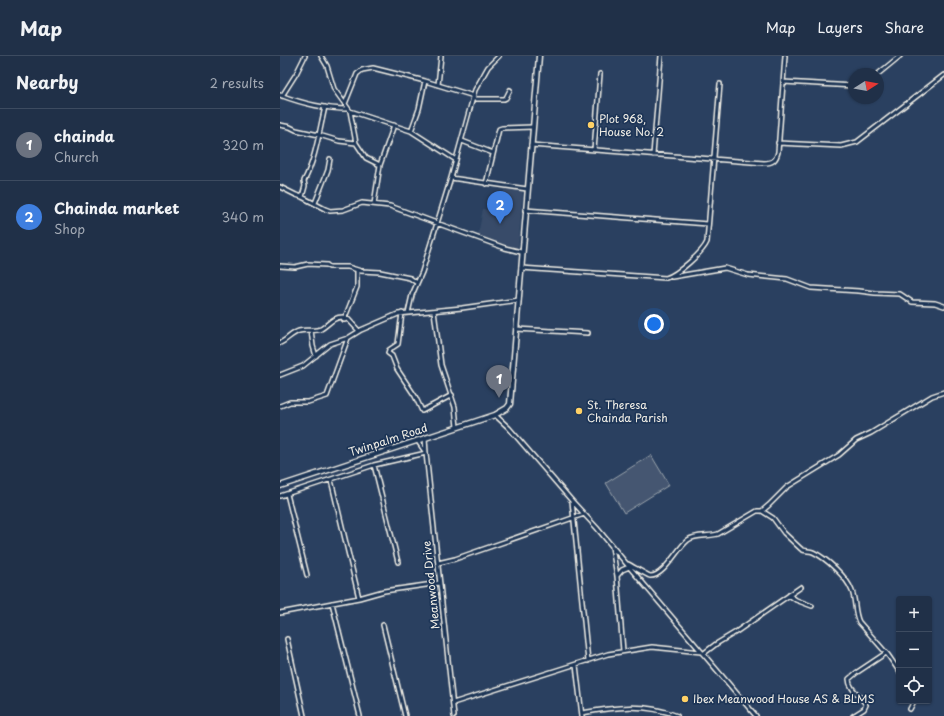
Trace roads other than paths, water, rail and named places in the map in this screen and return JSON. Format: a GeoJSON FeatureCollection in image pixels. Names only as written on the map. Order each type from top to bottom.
{"type":"FeatureCollection","features":[{"type":"Feature","properties":{"kind":"main road"},"geometry":{"type":"LineString","coordinates":[[516,329],[521,252],[539,56]]}},
{"type":"Feature","properties":{"kind":"main road","name":"Twinpalm Road"},"geometry":{"type":"LineString","coordinates":[[280,486],[502,412],[507,408],[511,399],[516,329]]}},
{"type":"Feature","properties":{"kind":"street"},"geometry":{"type":"LineString","coordinates":[[305,56],[296,74],[281,95],[292,100],[349,110],[411,131],[456,160]]}},
{"type":"Feature","properties":{"kind":"street"},"geometry":{"type":"LineString","coordinates":[[321,56],[327,66],[334,89],[349,110],[356,143],[366,158],[380,165]]}},
{"type":"Feature","properties":{"kind":"street"},"geometry":{"type":"LineString","coordinates":[[438,85],[441,56]]}},
{"type":"Feature","properties":{"kind":"street"},"geometry":{"type":"LineString","coordinates":[[408,313],[412,295],[438,223],[475,90],[484,72],[499,56]]}},
{"type":"Feature","properties":{"kind":"street"},"geometry":{"type":"LineString","coordinates":[[653,155],[662,56]]}},
{"type":"Feature","properties":{"kind":"street"},"geometry":{"type":"LineString","coordinates":[[531,145],[714,160],[772,162],[777,157],[785,56]]}},
{"type":"Feature","properties":{"kind":"street"},"geometry":{"type":"LineString","coordinates":[[884,69],[900,56]]}},
{"type":"Feature","properties":{"kind":"street"},"geometry":{"type":"LineString","coordinates":[[345,104],[357,74],[368,68],[392,72],[425,81],[474,98],[504,99],[510,90]]}},
{"type":"Feature","properties":{"kind":"street"},"geometry":{"type":"LineString","coordinates":[[594,150],[600,74]]}},
{"type":"Feature","properties":{"kind":"street"},"geometry":{"type":"LineString","coordinates":[[778,142],[841,146],[857,142],[944,75]]}},
{"type":"Feature","properties":{"kind":"street"},"geometry":{"type":"LineString","coordinates":[[411,131],[419,109],[425,81]]}},
{"type":"Feature","properties":{"kind":"street"},"geometry":{"type":"LineString","coordinates":[[783,82],[848,86]]}},
{"type":"Feature","properties":{"kind":"street"},"geometry":{"type":"LineString","coordinates":[[666,278],[675,274],[704,248],[707,242],[720,84]]}},
{"type":"Feature","properties":{"kind":"street"},"geometry":{"type":"LineString","coordinates":[[302,197],[305,186],[304,181],[314,158],[325,107]]}},
{"type":"Feature","properties":{"kind":"street"},"geometry":{"type":"LineString","coordinates":[[280,125],[339,141],[356,143]]}},
{"type":"Feature","properties":{"kind":"street"},"geometry":{"type":"LineString","coordinates":[[374,204],[380,165],[394,126]]}},
{"type":"Feature","properties":{"kind":"street"},"geometry":{"type":"LineString","coordinates":[[486,184],[498,131],[500,128],[532,127]]}},
{"type":"Feature","properties":{"kind":"street"},"geometry":{"type":"LineString","coordinates":[[462,141],[493,153]]}},
{"type":"Feature","properties":{"kind":"street"},"geometry":{"type":"LineString","coordinates":[[314,203],[328,170],[330,159]]}},
{"type":"Feature","properties":{"kind":"street"},"geometry":{"type":"LineString","coordinates":[[451,178],[527,190]]}},
{"type":"Feature","properties":{"kind":"street"},"geometry":{"type":"LineString","coordinates":[[280,187],[325,209],[337,211],[359,204],[390,206],[505,248],[521,252]]}},
{"type":"Feature","properties":{"kind":"street"},"geometry":{"type":"LineString","coordinates":[[525,210],[708,224]]}},
{"type":"Feature","properties":{"kind":"street"},"geometry":{"type":"LineString","coordinates":[[280,266],[295,267],[308,264],[327,264],[329,267],[348,267],[357,270],[380,272],[410,278],[417,283]]}},
{"type":"Feature","properties":{"kind":"street"},"geometry":{"type":"LineString","coordinates":[[520,268],[666,278],[725,268],[748,275],[787,279],[811,288],[900,294],[912,302],[930,302],[944,306]]}},
{"type":"Feature","properties":{"kind":"street"},"geometry":{"type":"LineString","coordinates":[[344,320],[357,287],[357,270]]}},
{"type":"Feature","properties":{"kind":"street"},"geometry":{"type":"LineString","coordinates":[[280,375],[298,369],[330,344],[348,338],[359,331],[392,316],[402,313],[434,311],[519,300]]}},
{"type":"Feature","properties":{"kind":"street"},"geometry":{"type":"LineString","coordinates":[[434,311],[441,365],[456,407],[457,427]]}},
{"type":"Feature","properties":{"kind":"street"},"geometry":{"type":"LineString","coordinates":[[402,313],[398,344],[389,350],[388,353],[392,356],[397,369],[422,410],[452,395]]}},
{"type":"Feature","properties":{"kind":"street"},"geometry":{"type":"LineString","coordinates":[[280,343],[296,332],[311,330],[316,331],[323,328],[337,317],[343,317],[344,320],[348,319],[359,331]]}},
{"type":"Feature","properties":{"kind":"street"},"geometry":{"type":"LineString","coordinates":[[516,329],[588,333]]}},
{"type":"Feature","properties":{"kind":"street"},"geometry":{"type":"LineString","coordinates":[[311,330],[316,356]]}},
{"type":"Feature","properties":{"kind":"street"},"geometry":{"type":"LineString","coordinates":[[280,406],[290,402],[308,402],[327,396],[348,338]]}},
{"type":"Feature","properties":{"kind":"street"},"geometry":{"type":"LineString","coordinates":[[625,562],[652,576],[656,574],[674,557],[688,539],[692,537],[712,536],[718,534],[757,511],[762,511],[786,487],[839,455],[856,440],[871,433],[932,396],[944,392]]}},
{"type":"Feature","properties":{"kind":"street"},"geometry":{"type":"LineString","coordinates":[[495,415],[509,428],[584,514],[756,716]]}},
{"type":"Feature","properties":{"kind":"street","name":"Meanwood Drive"},"geometry":{"type":"LineString","coordinates":[[425,438],[454,716]]}},
{"type":"Feature","properties":{"kind":"street"},"geometry":{"type":"LineString","coordinates":[[280,496],[374,465],[426,453],[417,440]]}},
{"type":"Feature","properties":{"kind":"street"},"geometry":{"type":"LineString","coordinates":[[374,465],[398,562]]}},
{"type":"Feature","properties":{"kind":"street"},"geometry":{"type":"LineString","coordinates":[[331,480],[359,598]]}},
{"type":"Feature","properties":{"kind":"street"},"geometry":{"type":"LineString","coordinates":[[287,494],[307,574]]}},
{"type":"Feature","properties":{"kind":"street"},"geometry":{"type":"LineString","coordinates":[[572,501],[588,661]]}},
{"type":"Feature","properties":{"kind":"street"},"geometry":{"type":"LineString","coordinates":[[762,511],[772,518],[784,533],[804,552],[812,551],[837,570],[850,586],[854,599],[856,616],[859,622],[897,668]]}},
{"type":"Feature","properties":{"kind":"street"},"geometry":{"type":"LineString","coordinates":[[438,563],[455,559],[584,514]]}},
{"type":"Feature","properties":{"kind":"street"},"geometry":{"type":"LineString","coordinates":[[612,547],[617,576],[623,651]]}},
{"type":"Feature","properties":{"kind":"street"},"geometry":{"type":"LineString","coordinates":[[617,576],[622,570],[629,567]]}},
{"type":"Feature","properties":{"kind":"street"},"geometry":{"type":"LineString","coordinates":[[280,613],[359,598],[384,591],[440,583]]}},
{"type":"Feature","properties":{"kind":"street"},"geometry":{"type":"LineString","coordinates":[[453,703],[608,654],[652,647],[702,653],[801,587]]}},
{"type":"Feature","properties":{"kind":"street"},"geometry":{"type":"LineString","coordinates":[[789,595],[800,602],[812,606]]}},
{"type":"Feature","properties":{"kind":"street"},"geometry":{"type":"LineString","coordinates":[[332,603],[360,716]]}},
{"type":"Feature","properties":{"kind":"street"},"geometry":{"type":"LineString","coordinates":[[382,625],[405,716]]}},
{"type":"Feature","properties":{"kind":"street"},"geometry":{"type":"LineString","coordinates":[[286,639],[304,716]]}},
{"type":"Feature","properties":{"kind":"street"},"geometry":{"type":"LineString","coordinates":[[853,716],[864,710],[866,705],[850,685],[849,679],[886,653]]}},
{"type":"Feature","properties":{"kind":"street"},"geometry":{"type":"LineString","coordinates":[[576,665],[582,714],[625,707],[654,708],[677,716]]}},
{"type":"Feature","properties":{"kind":"street"},"geometry":{"type":"LineString","coordinates":[[910,709],[912,704]]}},
{"type":"Feature","properties":{"kind":"place","name":"Plot 968, House No. 2"},"geometry":{"type":"Point","coordinates":[591,125]}},
{"type":"Feature","properties":{"kind":"place","name":"Chainda market"},"geometry":{"type":"Point","coordinates":[500,224]}},
{"type":"Feature","properties":{"kind":"place","name":"chainda"},"geometry":{"type":"Point","coordinates":[499,398]}},
{"type":"Feature","properties":{"kind":"place","name":"St. Theresa Chainda Parish"},"geometry":{"type":"Point","coordinates":[579,411]}},
{"type":"Feature","properties":{"kind":"place","name":"Ibex Meanwood House AS & BLMS"},"geometry":{"type":"Point","coordinates":[685,699]}}]}
